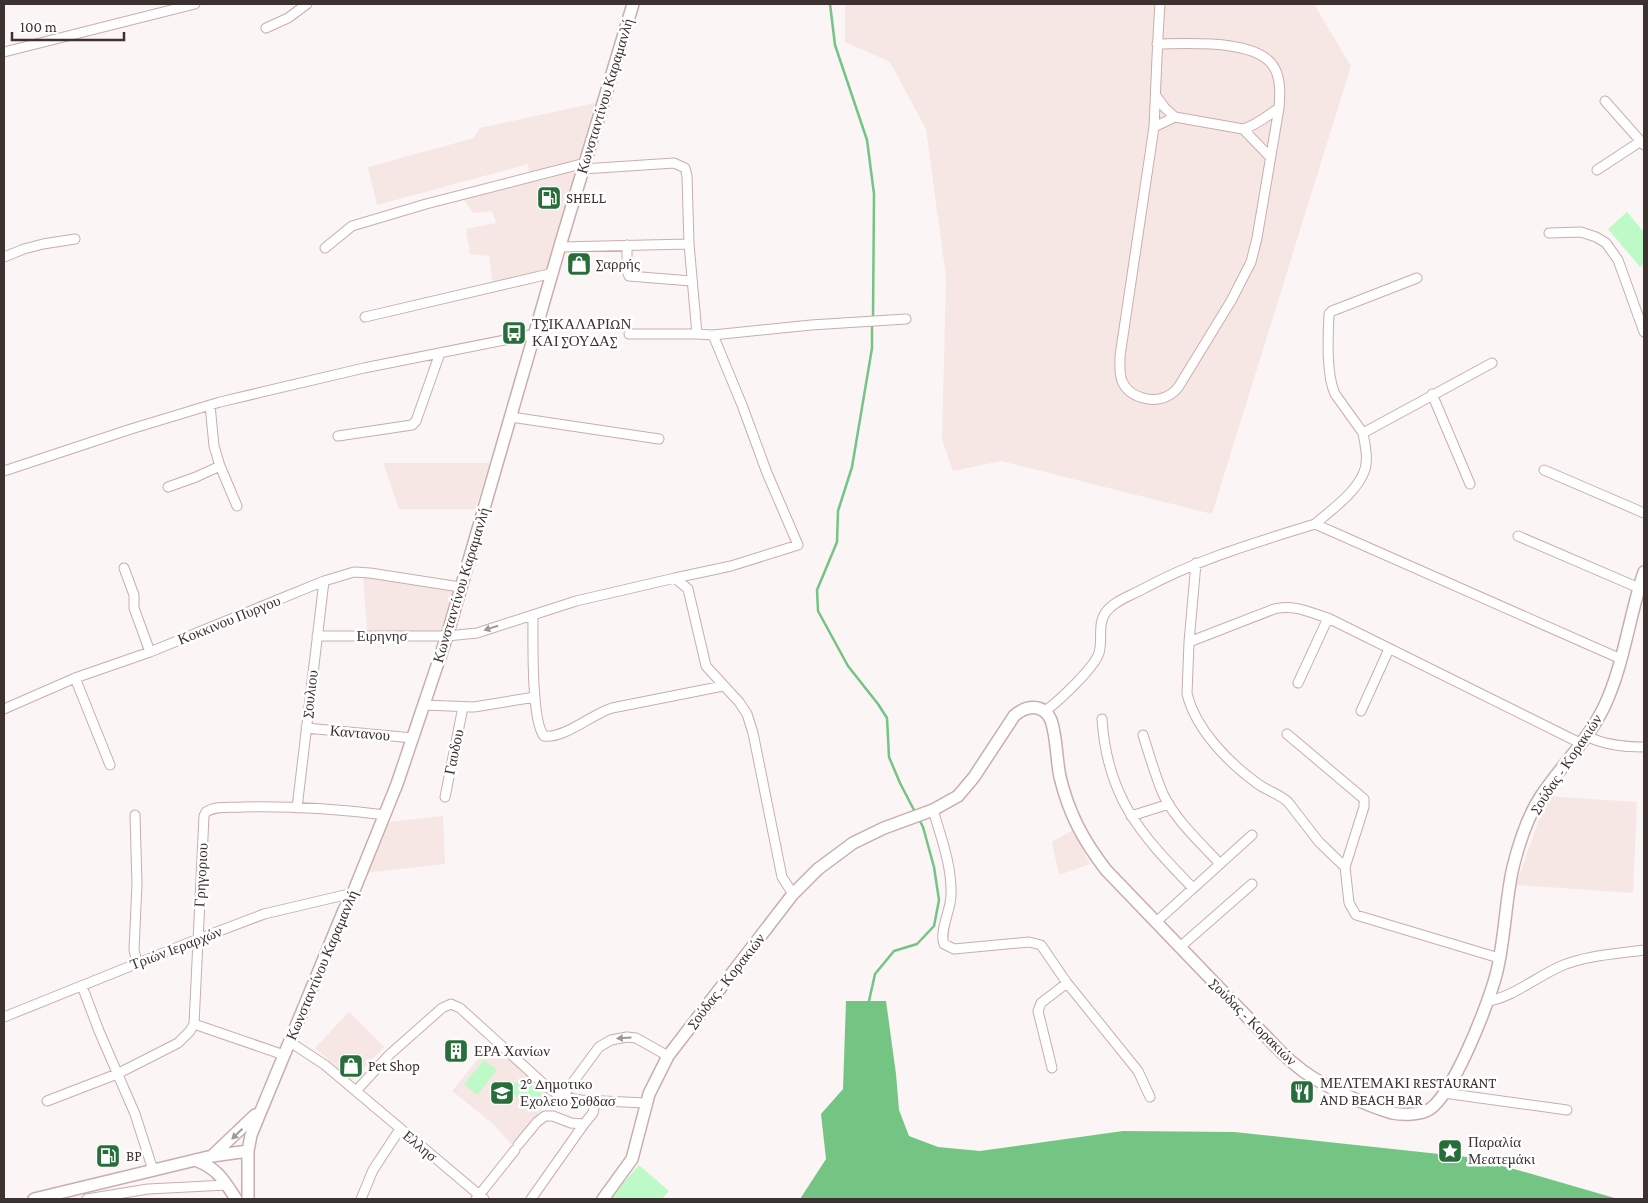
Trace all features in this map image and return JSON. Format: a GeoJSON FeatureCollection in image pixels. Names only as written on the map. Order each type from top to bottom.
{"type":"FeatureCollection","features":[{"type":"Feature","properties":{"kind":"main road","name":"Κωνσταντίνου Καραμανλή"},"geometry":{"type":"LineString","coordinates":[[248,1199],[248,1151],[251,1135],[385,815],[413,738],[447,636],[633,4]]}},
{"type":"Feature","properties":{"kind":"main road","name":"Σούδας - Κορακιών"},"geometry":{"type":"LineString","coordinates":[[1045,711],[1053,724],[1060,777],[1072,817],[1087,845],[1106,870],[1280,1051],[1303,1071],[1321,1082],[1365,1103],[1393,1113],[1411,1114],[1426,1111],[1437,1103],[1444,1093],[1466,1053],[1488,1001],[1496,975],[1506,900],[1514,864],[1527,825],[1540,798],[1604,708],[1614,684],[1644,572]]}},
{"type":"Feature","properties":{"kind":"main road"},"geometry":{"type":"LineString","coordinates":[[930,812],[958,796],[1018,712],[1030,707],[1045,711]]}},
{"type":"Feature","properties":{"kind":"main road","name":"Σούδας - Κορακιών"},"geometry":{"type":"LineString","coordinates":[[603,1199],[632,1159],[646,1103],[668,1056],[794,894],[818,869],[853,844],[912,817],[930,812]]}},
{"type":"Feature","properties":{"kind":"main road"},"geometry":{"type":"LineString","coordinates":[[212,1156],[231,1140],[260,1110]]}},
{"type":"Feature","properties":{"kind":"main road"},"geometry":{"type":"LineString","coordinates":[[34,1199],[212,1156],[248,1151]]}},
{"type":"Feature","properties":{"kind":"main road"},"geometry":{"type":"LineString","coordinates":[[195,1160],[211,1168],[227,1185],[236,1199]]}},
{"type":"Feature","properties":{"kind":"main road"},"geometry":{"type":"LineString","coordinates":[[227,1185],[230,1199]]}},
{"type":"Feature","properties":{"kind":"street"},"geometry":{"type":"LineString","coordinates":[[4,52],[195,4]]}},
{"type":"Feature","properties":{"kind":"street"},"geometry":{"type":"LineString","coordinates":[[266,28],[288,18],[307,4]]}},
{"type":"Feature","properties":{"kind":"street"},"geometry":{"type":"LineString","coordinates":[[1157,44],[1213,44],[1230,46],[1258,54],[1269,61],[1276,70],[1280,88],[1279,108],[1256,245],[1251,262],[1179,386],[1170,395],[1152,399],[1133,394],[1127,390],[1122,379],[1120,356],[1154,127],[1157,44],[1160,4]]}},
{"type":"Feature","properties":{"kind":"street"},"geometry":{"type":"LineString","coordinates":[[1156,96],[1165,108],[1175,116],[1243,129],[1252,126],[1279,108]]}},
{"type":"Feature","properties":{"kind":"street"},"geometry":{"type":"LineString","coordinates":[[1597,170],[1643,143],[1605,101]]}},
{"type":"Feature","properties":{"kind":"street"},"geometry":{"type":"LineString","coordinates":[[1154,127],[1175,116]]}},
{"type":"Feature","properties":{"kind":"street"},"geometry":{"type":"LineString","coordinates":[[1243,129],[1270,157]]}},
{"type":"Feature","properties":{"kind":"street"},"geometry":{"type":"LineString","coordinates":[[325,248],[352,226],[426,204],[584,166],[674,163],[682,166],[687,176],[688,244],[697,334]]}},
{"type":"Feature","properties":{"kind":"street"},"geometry":{"type":"LineString","coordinates":[[1549,234],[1581,232],[1606,243],[1618,260],[1644,332]]}},
{"type":"Feature","properties":{"kind":"street"},"geometry":{"type":"LineString","coordinates":[[4,257],[43,244],[74,239]]}},
{"type":"Feature","properties":{"kind":"street"},"geometry":{"type":"LineString","coordinates":[[560,247],[688,244]]}},
{"type":"Feature","properties":{"kind":"street"},"geometry":{"type":"LineString","coordinates":[[626,245],[627,271],[629,276],[691,280]]}},
{"type":"Feature","properties":{"kind":"street"},"geometry":{"type":"LineString","coordinates":[[365,317],[553,273]]}},
{"type":"Feature","properties":{"kind":"street"},"geometry":{"type":"LineString","coordinates":[[1045,711],[1062,699],[1094,662],[1099,653],[1102,617],[1114,604],[1165,576],[1218,554],[1315,524],[1355,488],[1364,471],[1366,458],[1363,433],[1335,394],[1330,380],[1329,314],[1332,311],[1417,278]]}},
{"type":"Feature","properties":{"kind":"street"},"geometry":{"type":"LineString","coordinates":[[629,334],[714,335],[811,325],[906,319]]}},
{"type":"Feature","properties":{"kind":"street"},"geometry":{"type":"LineString","coordinates":[[4,471],[210,405],[364,368],[535,334]]}},
{"type":"Feature","properties":{"kind":"street","name":"Ειρηνησ"},"geometry":{"type":"LineString","coordinates":[[317,636],[447,636],[477,633],[585,599],[731,566],[798,545],[767,473],[714,335]]}},
{"type":"Feature","properties":{"kind":"street"},"geometry":{"type":"LineString","coordinates":[[338,436],[412,425],[416,420],[440,353]]}},
{"type":"Feature","properties":{"kind":"street"},"geometry":{"type":"LineString","coordinates":[[1363,433],[1492,362]]}},
{"type":"Feature","properties":{"kind":"street"},"geometry":{"type":"LineString","coordinates":[[1432,394],[1470,484]]}},
{"type":"Feature","properties":{"kind":"street"},"geometry":{"type":"LineString","coordinates":[[210,405],[214,446],[220,466],[237,506]]}},
{"type":"Feature","properties":{"kind":"street"},"geometry":{"type":"LineString","coordinates":[[511,417],[659,439]]}},
{"type":"Feature","properties":{"kind":"street"},"geometry":{"type":"LineString","coordinates":[[168,486],[196,477],[220,466]]}},
{"type":"Feature","properties":{"kind":"street"},"geometry":{"type":"LineString","coordinates":[[1544,470],[1644,513]]}},
{"type":"Feature","properties":{"kind":"street"},"geometry":{"type":"LineString","coordinates":[[1315,524],[1620,659]]}},
{"type":"Feature","properties":{"kind":"street"},"geometry":{"type":"LineString","coordinates":[[1518,536],[1639,588]]}},
{"type":"Feature","properties":{"kind":"street"},"geometry":{"type":"LineString","coordinates":[[1196,563],[1189,642],[1187,694],[1189,702],[1208,738],[1260,786],[1288,802],[1319,842],[1345,867]]}},
{"type":"Feature","properties":{"kind":"street"},"geometry":{"type":"LineString","coordinates":[[124,568],[134,594],[134,608],[150,652]]}},
{"type":"Feature","properties":{"kind":"street","name":"Κοκκινου Πυργου"},"geometry":{"type":"LineString","coordinates":[[4,709],[74,678],[150,652],[324,580],[354,572],[370,572],[460,587]]}},
{"type":"Feature","properties":{"kind":"street"},"geometry":{"type":"LineString","coordinates":[[674,578],[688,589],[706,666],[739,702],[747,714],[753,733],[782,877],[794,894]]}},
{"type":"Feature","properties":{"kind":"street","name":"Σουλιου"},"geometry":{"type":"LineString","coordinates":[[297,808],[324,580]]}},
{"type":"Feature","properties":{"kind":"street"},"geometry":{"type":"LineString","coordinates":[[1189,642],[1285,606],[1296,608],[1328,618],[1389,649],[1583,739],[1627,747],[1644,747]]}},
{"type":"Feature","properties":{"kind":"street"},"geometry":{"type":"LineString","coordinates":[[533,615],[535,697],[540,729],[544,736],[550,736],[567,730],[604,710],[723,686]]}},
{"type":"Feature","properties":{"kind":"street"},"geometry":{"type":"LineString","coordinates":[[1298,683],[1328,618]]}},
{"type":"Feature","properties":{"kind":"street"},"geometry":{"type":"LineString","coordinates":[[1361,711],[1389,649]]}},
{"type":"Feature","properties":{"kind":"street"},"geometry":{"type":"LineString","coordinates":[[74,678],[110,766]]}},
{"type":"Feature","properties":{"kind":"street"},"geometry":{"type":"LineString","coordinates":[[424,705],[483,706],[535,697]]}},
{"type":"Feature","properties":{"kind":"street","name":"Γαυδου"},"geometry":{"type":"LineString","coordinates":[[445,797],[464,707]]}},
{"type":"Feature","properties":{"kind":"street"},"geometry":{"type":"LineString","coordinates":[[1102,718],[1105,749],[1110,769],[1117,789],[1131,816],[1193,888]]}},
{"type":"Feature","properties":{"kind":"street","name":"Καντανου"},"geometry":{"type":"LineString","coordinates":[[306,728],[413,738]]}},
{"type":"Feature","properties":{"kind":"street"},"geometry":{"type":"LineString","coordinates":[[1287,734],[1364,799],[1364,807],[1345,867],[1350,902],[1356,915],[1499,958]]}},
{"type":"Feature","properties":{"kind":"street"},"geometry":{"type":"LineString","coordinates":[[1143,735],[1159,784],[1169,804],[1195,837],[1220,864]]}},
{"type":"Feature","properties":{"kind":"street"},"geometry":{"type":"LineString","coordinates":[[1131,816],[1169,804]]}},
{"type":"Feature","properties":{"kind":"street","name":"Γρηγοριου"},"geometry":{"type":"LineString","coordinates":[[194,1024],[204,816],[206,812],[216,808],[278,806],[297,808]]}},
{"type":"Feature","properties":{"kind":"street"},"geometry":{"type":"LineString","coordinates":[[297,808],[338,809],[385,815]]}},
{"type":"Feature","properties":{"kind":"street"},"geometry":{"type":"LineString","coordinates":[[930,812],[946,856],[952,895],[943,934],[944,944],[954,949],[1029,942],[1038,943],[1067,983],[1138,1071],[1150,1097]]}},
{"type":"Feature","properties":{"kind":"street"},"geometry":{"type":"LineString","coordinates":[[134,816],[137,884],[134,950],[137,963]]}},
{"type":"Feature","properties":{"kind":"street"},"geometry":{"type":"LineString","coordinates":[[1156,922],[1252,835]]}},
{"type":"Feature","properties":{"kind":"street"},"geometry":{"type":"LineString","coordinates":[[1180,947],[1252,884]]}},
{"type":"Feature","properties":{"kind":"street","name":"Τριών Ιεραρχών"},"geometry":{"type":"LineString","coordinates":[[4,1017],[198,939],[279,910],[353,893]]}},
{"type":"Feature","properties":{"kind":"street"},"geometry":{"type":"LineString","coordinates":[[1488,1001],[1502,997],[1543,974],[1577,960],[1644,950]]}},
{"type":"Feature","properties":{"kind":"street"},"geometry":{"type":"LineString","coordinates":[[1052,1068],[1038,1011],[1041,1003],[1067,983]]}},
{"type":"Feature","properties":{"kind":"street"},"geometry":{"type":"LineString","coordinates":[[82,986],[135,1114],[153,1170]]}},
{"type":"Feature","properties":{"kind":"street"},"geometry":{"type":"LineString","coordinates":[[356,1091],[389,1055],[442,1008],[450,1004],[460,1008],[546,1086],[562,1097],[595,1102],[646,1103]]}},
{"type":"Feature","properties":{"kind":"street"},"geometry":{"type":"LineString","coordinates":[[47,1101],[117,1074],[178,1043],[194,1024],[284,1055]]}},
{"type":"Feature","properties":{"kind":"street"},"geometry":{"type":"LineString","coordinates":[[562,1097],[599,1047],[610,1040],[627,1037],[636,1038],[668,1056]]}},
{"type":"Feature","properties":{"kind":"street","name":"Ελλησ"},"geometry":{"type":"LineString","coordinates":[[290,1042],[312,1055],[356,1091],[479,1198]]}},
{"type":"Feature","properties":{"kind":"street"},"geometry":{"type":"LineString","coordinates":[[1444,1093],[1567,1110]]}},
{"type":"Feature","properties":{"kind":"street"},"geometry":{"type":"LineString","coordinates":[[531,1199],[593,1113],[595,1102]]}},
{"type":"Feature","properties":{"kind":"street"},"geometry":{"type":"LineString","coordinates":[[479,1198],[537,1122],[545,1116],[552,1116],[571,1123],[584,1124]]}},
{"type":"Feature","properties":{"kind":"street"},"geometry":{"type":"LineString","coordinates":[[361,1199],[373,1170],[400,1129]]}},
{"type":"Feature","properties":{"kind":"street"},"geometry":{"type":"LineString","coordinates":[[87,1199],[148,1189],[227,1185]]}},
{"type":"Feature","properties":{"kind":"shaded area"},"geometry":{"type":"Polygon","coordinates":[[[845,4],[1314,4],[1351,66],[1212,514],[1001,461],[953,471],[942,440],[946,277],[926,129],[890,62],[845,42],[845,4]]]}},
{"type":"Feature","properties":{"kind":"shaded area"},"geometry":{"type":"Polygon","coordinates":[[[595,103],[578,161],[529,172],[528,164],[377,205],[368,167],[474,138],[480,128],[595,103]]]}},
{"type":"Feature","properties":{"kind":"shaded area"},"geometry":{"type":"Polygon","coordinates":[[[581,168],[548,272],[493,285],[489,256],[470,254],[466,229],[496,223],[492,211],[473,213],[462,196],[581,168]]]}},
{"type":"Feature","properties":{"kind":"shaded area"},"geometry":{"type":"Polygon","coordinates":[[[1627,212],[1644,232],[1644,263],[1640,267],[1608,229],[1627,212]]]}},
{"type":"Feature","properties":{"kind":"shaded area"},"geometry":{"type":"Polygon","coordinates":[[[383,463],[490,463],[475,509],[399,509],[383,463]]]}},
{"type":"Feature","properties":{"kind":"shaded area"},"geometry":{"type":"Polygon","coordinates":[[[363,575],[455,586],[441,632],[367,630],[363,575]]]}},
{"type":"Feature","properties":{"kind":"shaded area"},"geometry":{"type":"Polygon","coordinates":[[[1547,796],[1637,802],[1633,893],[1516,885],[1547,796]]]}},
{"type":"Feature","properties":{"kind":"shaded area"},"geometry":{"type":"Polygon","coordinates":[[[443,816],[445,864],[366,873],[388,822],[443,816]]]}},
{"type":"Feature","properties":{"kind":"shaded area"},"geometry":{"type":"Polygon","coordinates":[[[1073,830],[1090,864],[1059,875],[1052,842],[1073,830]]]}},
{"type":"Feature","properties":{"kind":"shaded area"},"geometry":{"type":"Polygon","coordinates":[[[846,1001],[886,1001],[899,1110],[909,1136],[938,1147],[980,1151],[1123,1131],[1234,1132],[1476,1158],[1618,1199],[800,1199],[826,1159],[821,1114],[843,1089],[846,1001]]]}},
{"type":"Feature","properties":{"kind":"shaded area"},"geometry":{"type":"Polygon","coordinates":[[[349,1012],[384,1047],[352,1080],[315,1048],[349,1012]]]}},
{"type":"Feature","properties":{"kind":"shaded area","name":"2° Δημοτικο Εχολειο Σοθδασ"},"geometry":{"type":"Polygon","coordinates":[[[490,1044],[552,1096],[512,1145],[493,1124],[452,1091],[490,1044]]]}},
{"type":"Feature","properties":{"kind":"shaded area"},"geometry":{"type":"Polygon","coordinates":[[[484,1060],[497,1070],[477,1095],[464,1084],[484,1060]]]}},
{"type":"Feature","properties":{"kind":"shaded area"},"geometry":{"type":"Polygon","coordinates":[[[522,1076],[544,1096],[532,1110],[509,1090],[522,1076]]]}},
{"type":"Feature","properties":{"kind":"shaded area"},"geometry":{"type":"Polygon","coordinates":[[[639,1165],[669,1191],[662,1199],[610,1199],[639,1165]]]}},
{"type":"Feature","properties":{"kind":"waterway"},"geometry":{"type":"LineString","coordinates":[[830,4],[835,45],[867,140],[874,194],[873,319]]}},
{"type":"Feature","properties":{"kind":"waterway"},"geometry":{"type":"LineString","coordinates":[[872,324],[872,348],[852,467],[838,511],[837,542],[817,590],[818,611],[848,666],[887,718],[889,757],[915,812]]}},
{"type":"Feature","properties":{"kind":"waterway"},"geometry":{"type":"LineString","coordinates":[[869,1001],[875,974],[894,951],[917,944],[934,926],[939,900],[934,867],[919,819]]}},
{"type":"Feature","properties":{"kind":"place","name":"SHELL"},"geometry":{"type":"Point","coordinates":[549,198]}},
{"type":"Feature","properties":{"kind":"place","name":"Σαρρής"},"geometry":{"type":"Point","coordinates":[579,264]}},
{"type":"Feature","properties":{"kind":"place","name":"ΤΣΙΚΑΛΑΡΙΩΝ ΚΑΙ ΣΟΥΔΑΣ"},"geometry":{"type":"Point","coordinates":[514,333]}},
{"type":"Feature","properties":{"kind":"place","name":"ΕΡΑ Χανίων"},"geometry":{"type":"Point","coordinates":[456,1051]}},
{"type":"Feature","properties":{"kind":"place","name":"Pet Shop"},"geometry":{"type":"Point","coordinates":[351,1066]}},
{"type":"Feature","properties":{"kind":"place","name":"ΜΕΛΤΕΜΑΚΙ RESTAURANT AND BEACH BAR"},"geometry":{"type":"Point","coordinates":[1302,1092]}},
{"type":"Feature","properties":{"kind":"place","name":"2° Δημοτικο Εχολειο Σοθδασ"},"geometry":{"type":"Point","coordinates":[502,1093]}},
{"type":"Feature","properties":{"kind":"place","name":"Παραλία Μεατεμάκι"},"geometry":{"type":"Point","coordinates":[1450,1151]}},
{"type":"Feature","properties":{"kind":"place","name":"BP"},"geometry":{"type":"Point","coordinates":[108,1156]}}]}
